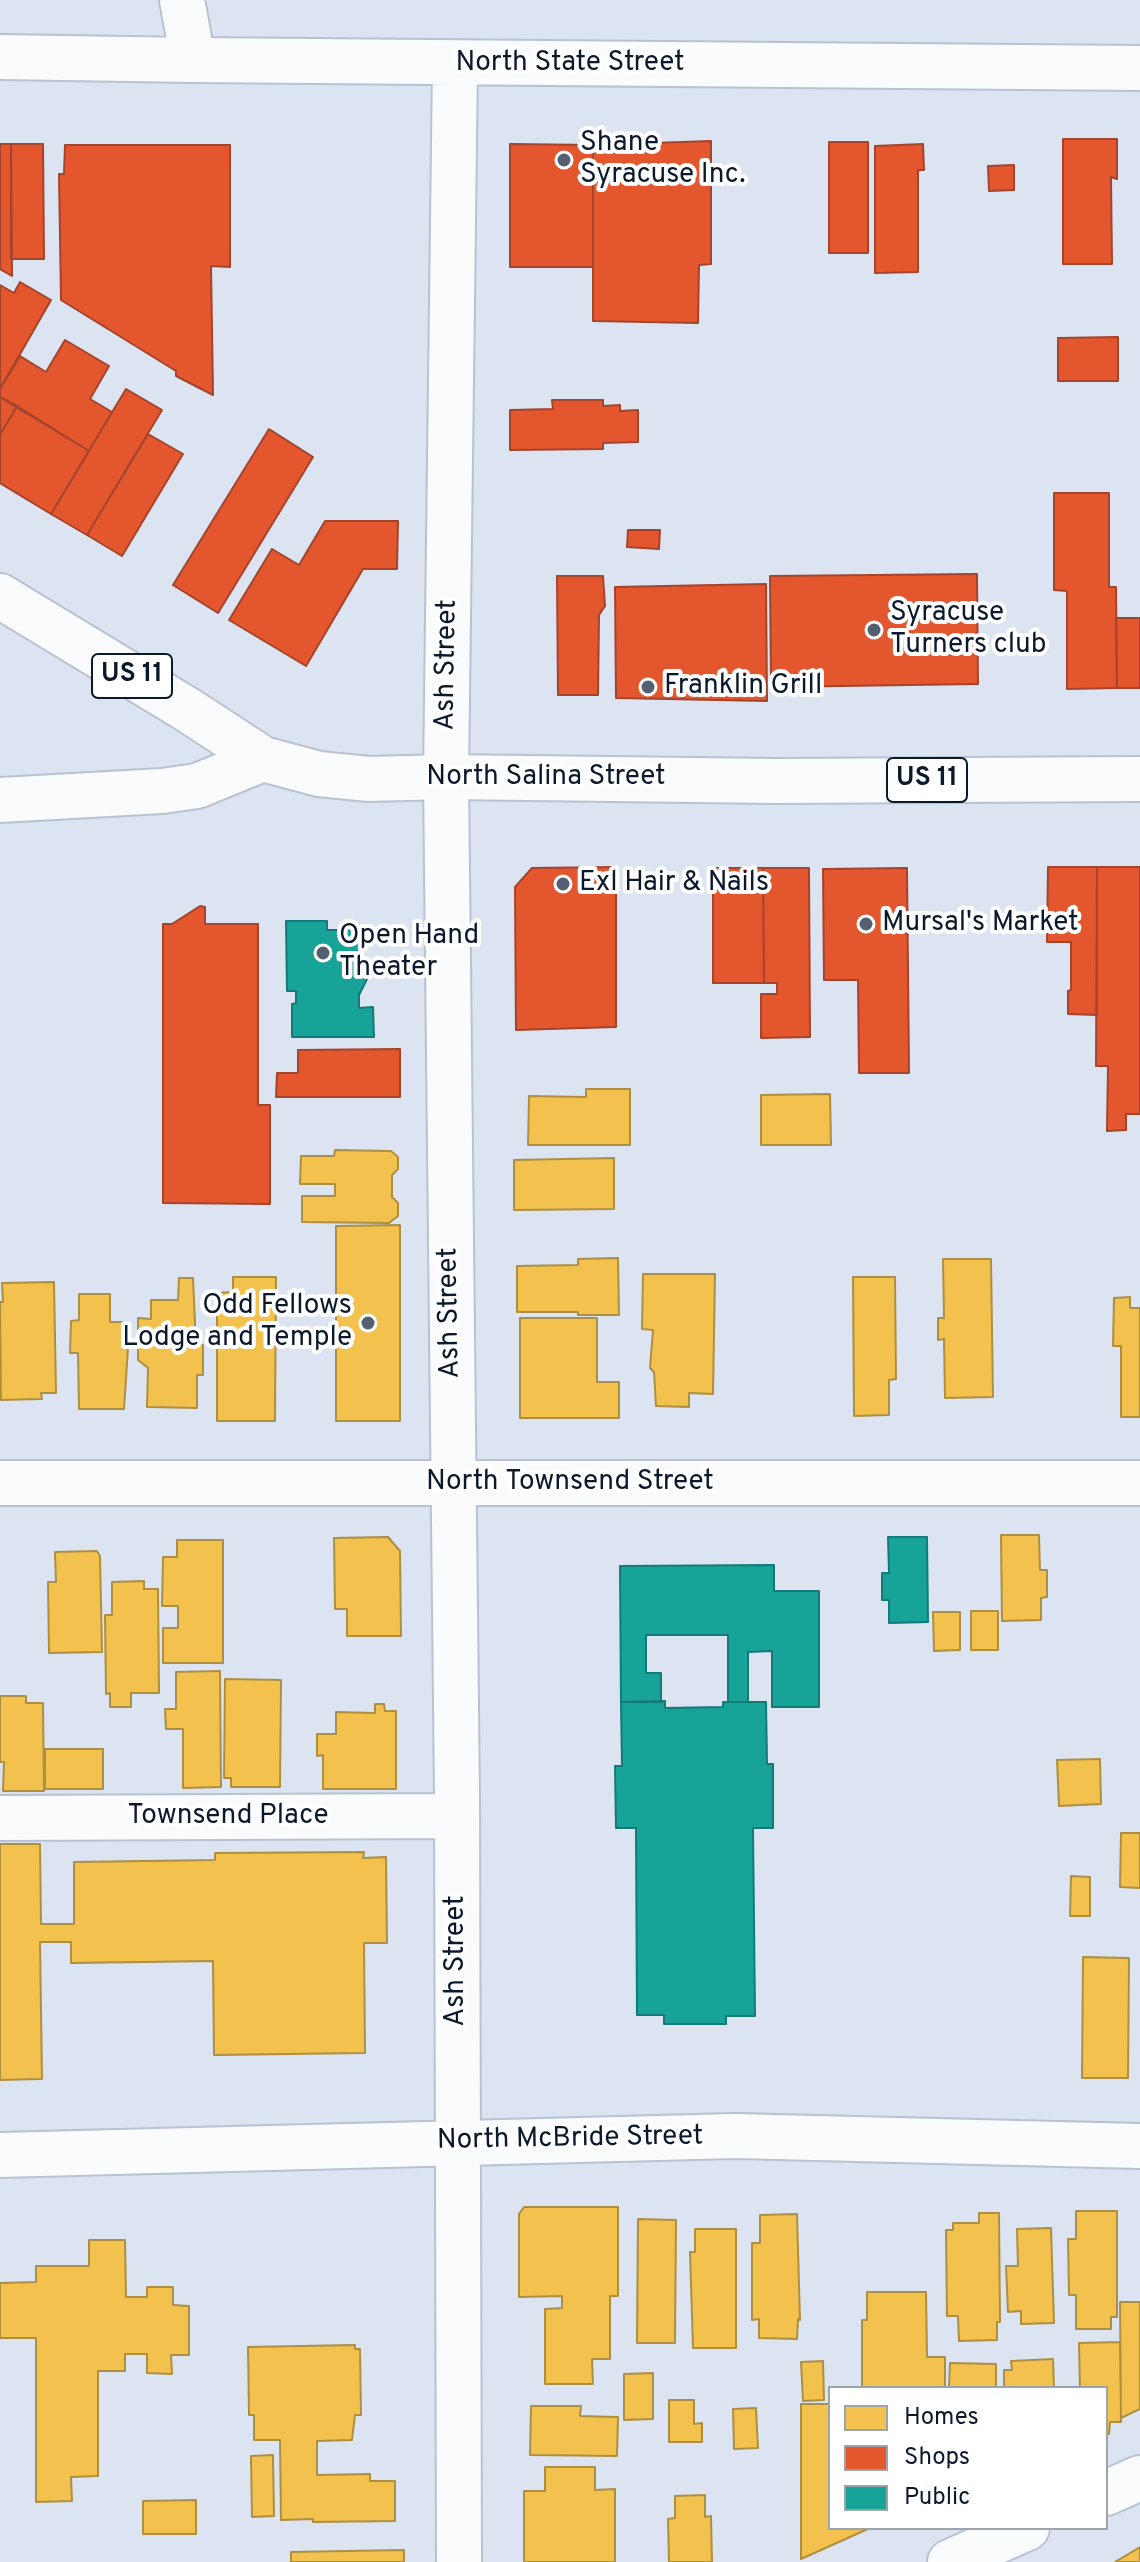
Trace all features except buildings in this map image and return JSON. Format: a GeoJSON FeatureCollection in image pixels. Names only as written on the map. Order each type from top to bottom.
{"type":"FeatureCollection","features":[{"type":"Feature","properties":{"kind":"main road"},"geometry":{"type":"LineString","coordinates":[[182,0],[193,60]]}},
{"type":"Feature","properties":{"kind":"main road","name":"North State Street"},"geometry":{"type":"LineString","coordinates":[[0,57],[455,64],[1140,68]]}},
{"type":"Feature","properties":{"kind":"main road","name":"Ash Street"},"geometry":{"type":"LineString","coordinates":[[455,64],[446,777],[457,1816],[459,2562]]}},
{"type":"Feature","properties":{"kind":"main road","name":"North Salina Street"},"geometry":{"type":"LineString","coordinates":[[0,596],[263,759],[319,774],[369,779],[1140,779]]}},
{"type":"Feature","properties":{"kind":"main road"},"geometry":{"type":"LineString","coordinates":[[0,800],[162,791],[197,786],[263,759]]}},
{"type":"Feature","properties":{"kind":"main road","name":"North Townsend Street"},"geometry":{"type":"LineString","coordinates":[[0,1483],[1140,1483]]}},
{"type":"Feature","properties":{"kind":"main road","name":"Townsend Place"},"geometry":{"type":"LineString","coordinates":[[0,1818],[457,1816]]}},
{"type":"Feature","properties":{"kind":"main road","name":"North McBride Street"},"geometry":{"type":"LineString","coordinates":[[0,2155],[735,2136],[1140,2146]]}},
{"type":"Feature","properties":{"kind":"main road"},"geometry":{"type":"LineString","coordinates":[[1108,2492],[1140,2478]]}},
{"type":"Feature","properties":{"kind":"main road"},"geometry":{"type":"LineString","coordinates":[[950,2562],[1022,2530]]}},
{"type":"Feature","properties":{"kind":"place","name":"Shane Syracuse Inc."},"geometry":{"type":"Point","coordinates":[564,160]}},
{"type":"Feature","properties":{"kind":"place","name":"Syracuse Turners club"},"geometry":{"type":"Point","coordinates":[874,630]}},
{"type":"Feature","properties":{"kind":"place","name":"Franklin Grill"},"geometry":{"type":"Point","coordinates":[648,687]}},
{"type":"Feature","properties":{"kind":"place","name":"Exl Hair & Nails"},"geometry":{"type":"Point","coordinates":[563,884]}},
{"type":"Feature","properties":{"kind":"place","name":"Mursal's Market"},"geometry":{"type":"Point","coordinates":[866,924]}},
{"type":"Feature","properties":{"kind":"place","name":"Open Hand Theater"},"geometry":{"type":"Point","coordinates":[323,953]}},
{"type":"Feature","properties":{"kind":"place","name":"Odd Fellows Lodge and Temple"},"geometry":{"type":"Point","coordinates":[368,1323]}}]}
